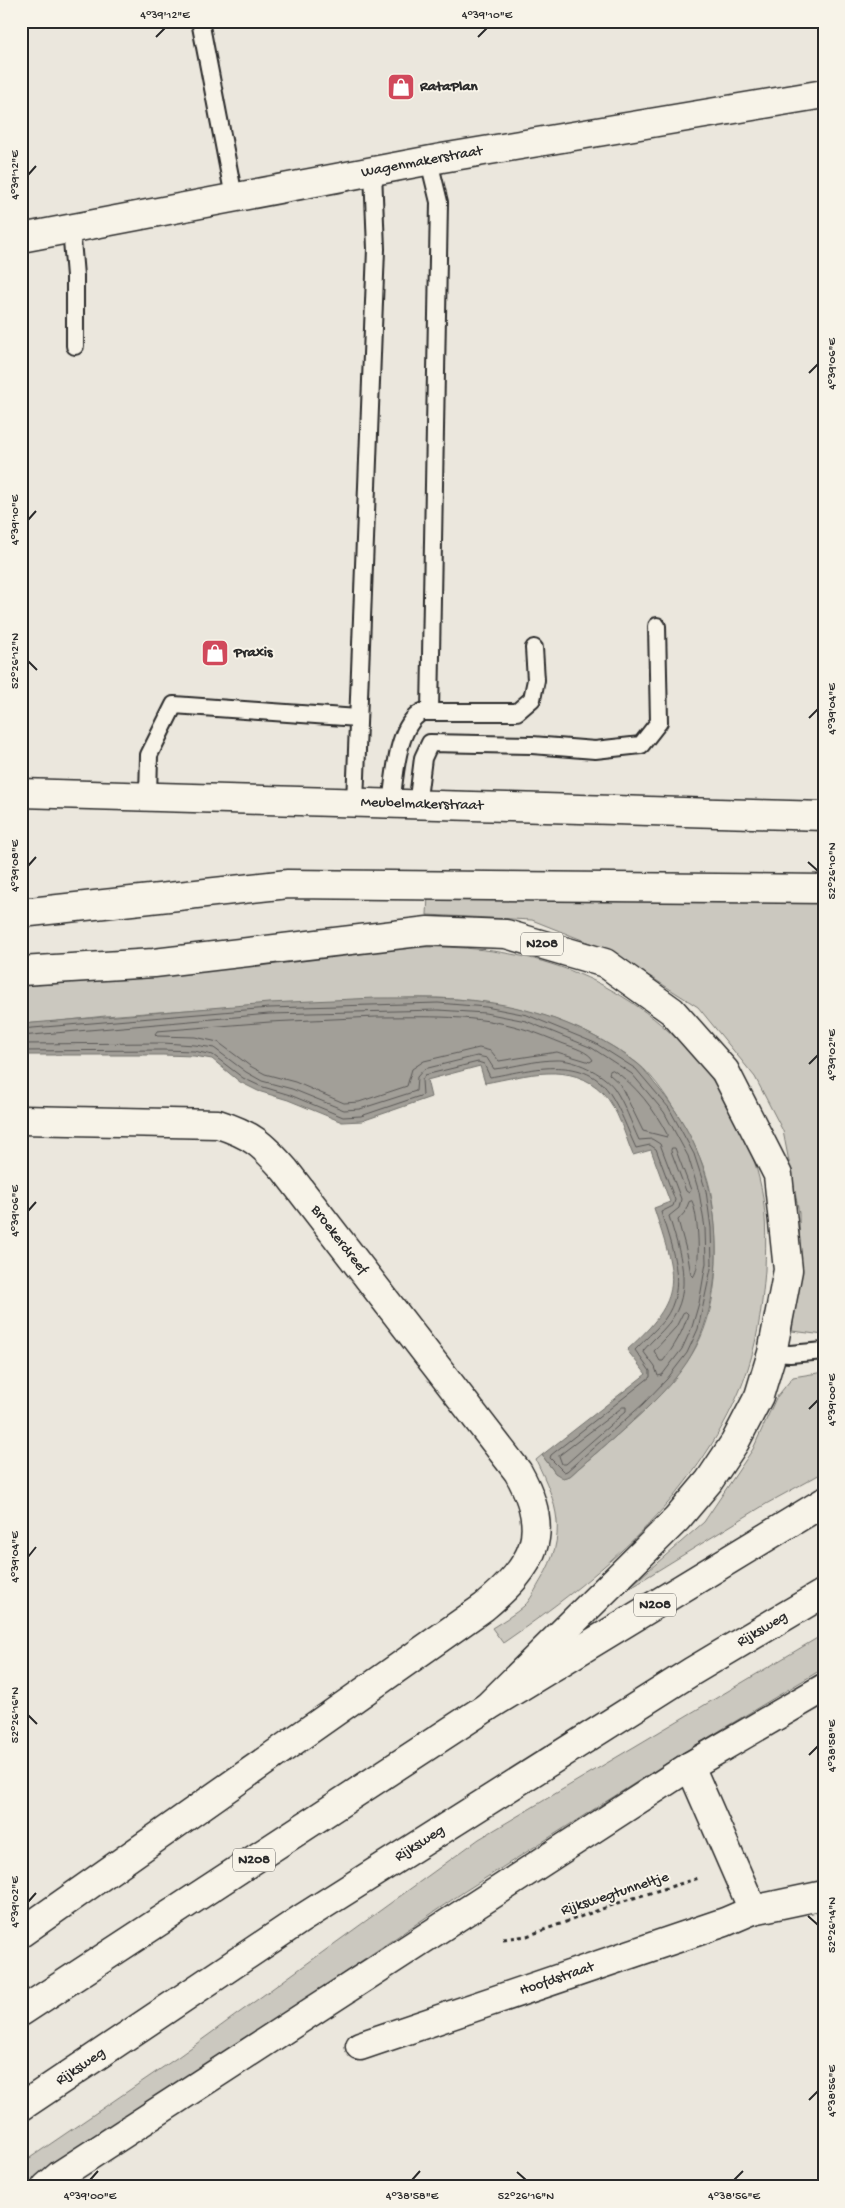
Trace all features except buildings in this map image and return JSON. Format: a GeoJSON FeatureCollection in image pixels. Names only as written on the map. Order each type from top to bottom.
{"type":"FeatureCollection","features":[{"type":"Feature","properties":{"kind":"street","name":"Wagenmakerstraat"},"geometry":{"type":"LineString","coordinates":[[21,238],[373,171],[824,94]]}},
{"type":"Feature","properties":{"kind":"street","name":"Meubelmakerstraat"},"geometry":{"type":"LineString","coordinates":[[21,793],[824,816]]}},
{"type":"Feature","properties":{"kind":"street"},"geometry":{"type":"LineString","coordinates":[[21,913],[288,884],[824,889]]}},
{"type":"Feature","properties":{"kind":"street","name":"N208"},"geometry":{"type":"LineString","coordinates":[[21,970],[154,963],[428,931],[506,934],[605,963],[672,1010],[725,1071],[778,1174],[788,1270],[772,1353],[759,1396],[735,1442],[709,1481],[649,1548],[616,1578],[487,1707]]}},
{"type":"Feature","properties":{"kind":"street","name":"Broekerdreef"},"geometry":{"type":"LineString","coordinates":[[21,1120],[218,1124],[243,1132],[265,1147],[285,1170],[518,1472],[531,1494],[537,1519],[534,1541],[527,1563],[510,1585],[484,1607],[21,1933]]}},
{"type":"Feature","properties":{"kind":"street","name":"N208"},"geometry":{"type":"LineString","coordinates":[[21,2012],[487,1707],[824,1502]]}},
{"type":"Feature","properties":{"kind":"street","name":"Rijksweg"},"geometry":{"type":"LineString","coordinates":[[21,2106],[301,1919],[691,1672],[824,1592]]}},
{"type":"Feature","properties":{"kind":"street"},"geometry":{"type":"LineString","coordinates":[[46,2187],[69,2169],[690,1766],[824,1688]]}},
{"type":"Feature","properties":{"kind":"street"},"geometry":{"type":"LineString","coordinates":[[690,1766],[753,1910]]}},
{"type":"Feature","properties":{"kind":"street","name":"Hoofdstraat"},"geometry":{"type":"LineString","coordinates":[[360,2046],[716,1925],[753,1910],[824,1895]]}},
{"type":"Feature","properties":{"kind":"lane"},"geometry":{"type":"LineString","coordinates":[[200,21],[234,198]]}},
{"type":"Feature","properties":{"kind":"lane"},"geometry":{"type":"LineString","coordinates":[[429,161],[439,202],[430,712]]}},
{"type":"Feature","properties":{"kind":"lane"},"geometry":{"type":"LineString","coordinates":[[355,803],[376,249],[373,171]]}},
{"type":"Feature","properties":{"kind":"lane"},"geometry":{"type":"LineString","coordinates":[[71,228],[75,276],[75,346]]}},
{"type":"Feature","properties":{"kind":"lane"},"geometry":{"type":"LineString","coordinates":[[404,805],[430,744],[532,745],[595,750],[641,745],[659,722],[657,626]]}},
{"type":"Feature","properties":{"kind":"lane"},"geometry":{"type":"LineString","coordinates":[[404,805],[399,749],[413,717],[422,712],[517,712],[532,699],[536,680],[534,648]]}},
{"type":"Feature","properties":{"kind":"lane"},"geometry":{"type":"LineString","coordinates":[[148,797],[149,754],[174,705],[358,718]]}},
{"type":"Feature","properties":{"kind":"lane"},"geometry":{"type":"LineString","coordinates":[[772,1353],[790,1354],[824,1351]]}},
{"type":"Feature","properties":{"kind":"path","name":"Rijkswegtunneltje"},"geometry":{"type":"LineString","coordinates":[[503,1939],[526,1936],[624,1902],[733,1868]]}},
{"type":"Feature","properties":{"kind":"shaded area"},"geometry":{"type":"Polygon","coordinates":[[[428,895],[824,896],[824,1335],[792,1331],[800,1266],[799,1213],[783,1131],[755,1077],[698,1007],[610,951],[532,920],[427,915],[428,895]]]}},
{"type":"Feature","properties":{"kind":"shaded area"},"geometry":{"type":"Polygon","coordinates":[[[415,947],[449,947],[501,952],[551,964],[587,978],[622,996],[654,1019],[683,1045],[708,1074],[730,1107],[747,1141],[762,1189],[765,1212],[765,1270],[758,1328],[752,1357],[742,1385],[723,1426],[699,1464],[672,1499],[642,1531],[575,1590],[503,1643],[492,1628],[517,1612],[529,1601],[555,1549],[557,1520],[550,1491],[536,1460],[542,1455],[555,1473],[570,1476],[634,1420],[664,1390],[690,1357],[700,1339],[707,1320],[712,1301],[716,1260],[716,1239],[710,1189],[705,1171],[693,1143],[675,1110],[657,1084],[637,1063],[615,1048],[567,1024],[516,1008],[464,1000],[412,998],[249,1006],[21,1024],[21,986],[109,980],[415,947]]]}},
{"type":"Feature","properties":{"kind":"shaded area"},"geometry":{"type":"Polygon","coordinates":[[[824,1372],[824,1472],[766,1504],[626,1590],[704,1522],[753,1449],[776,1398],[793,1377],[824,1372]]]}},
{"type":"Feature","properties":{"kind":"shaded area"},"geometry":{"type":"Polygon","coordinates":[[[824,1634],[824,1668],[681,1754],[465,1891],[27,2187],[21,2187],[21,2164],[178,2057],[479,1839],[824,1634]]]}},
{"type":"Feature","properties":{"kind":"water"},"geometry":{"type":"Polygon","coordinates":[[[375,998],[472,1000],[506,1005],[566,1023],[604,1041],[643,1068],[676,1112],[700,1158],[713,1208],[716,1264],[711,1301],[700,1337],[692,1354],[681,1370],[653,1403],[570,1476],[563,1478],[555,1473],[542,1455],[646,1374],[627,1350],[659,1315],[668,1300],[671,1286],[668,1253],[654,1208],[670,1202],[651,1150],[633,1155],[613,1106],[603,1093],[590,1083],[562,1073],[547,1073],[531,1074],[485,1083],[480,1066],[427,1080],[431,1097],[362,1121],[342,1122],[288,1100],[258,1091],[240,1082],[212,1059],[194,1056],[163,1055],[21,1055],[21,1024],[269,1003],[375,998]]]}},
{"type":"Feature","properties":{"kind":"place","name":"RataPlan"},"geometry":{"type":"Point","coordinates":[401,87]}},
{"type":"Feature","properties":{"kind":"place","name":"Praxis"},"geometry":{"type":"Point","coordinates":[215,653]}}]}
